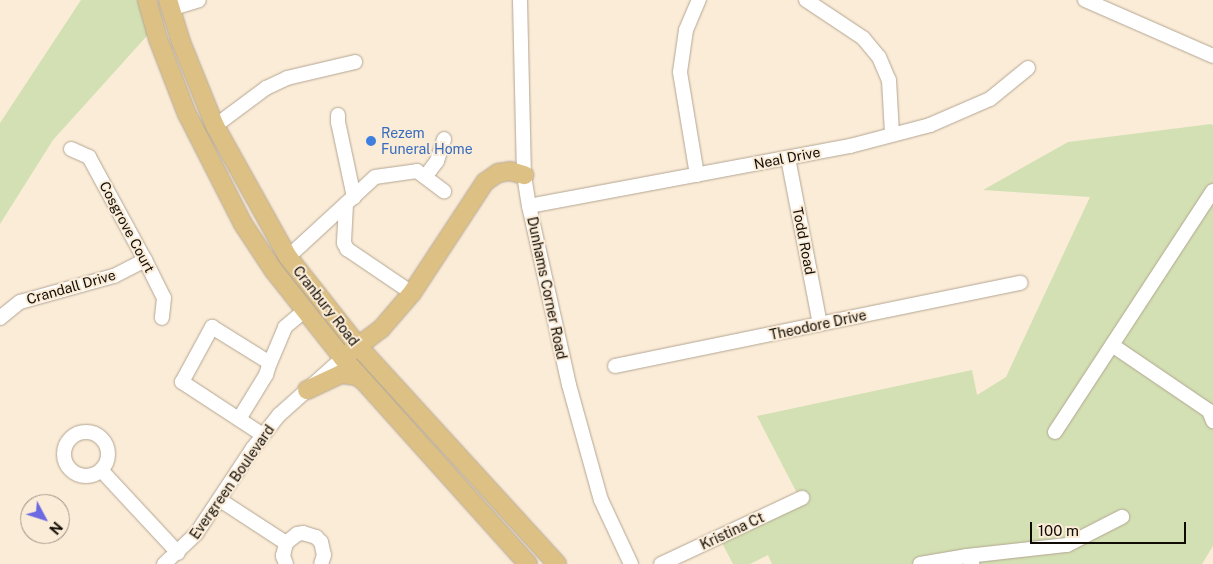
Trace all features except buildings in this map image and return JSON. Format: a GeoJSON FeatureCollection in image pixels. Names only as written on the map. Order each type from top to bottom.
{"type":"FeatureCollection","features":[{"type":"Feature","properties":{"kind":"main road","name":"Cranbury Road"},"geometry":{"type":"LineString","coordinates":[[147,0],[158,39],[187,114],[243,224],[274,271],[343,358],[528,564]]}},
{"type":"Feature","properties":{"kind":"main road","name":"Cranbury Road"},"geometry":{"type":"LineString","coordinates":[[169,4],[181,42],[214,126],[288,257],[358,346],[557,564]]}},
{"type":"Feature","properties":{"kind":"main road"},"geometry":{"type":"LineString","coordinates":[[343,358],[381,329],[412,293],[485,182],[498,173],[510,171],[524,175]]}},
{"type":"Feature","properties":{"kind":"main road"},"geometry":{"type":"LineString","coordinates":[[307,390],[341,374],[356,376],[365,382]]}},
{"type":"Feature","properties":{"kind":"street"},"geometry":{"type":"LineString","coordinates":[[169,4],[199,0]]}},
{"type":"Feature","properties":{"kind":"street","name":"Dunhams Corner Road"},"geometry":{"type":"LineString","coordinates":[[520,0],[524,175],[529,206],[568,385],[601,500],[631,564]]}},
{"type":"Feature","properties":{"kind":"street"},"geometry":{"type":"LineString","coordinates":[[697,175],[680,72],[686,30],[699,0]]}},
{"type":"Feature","properties":{"kind":"street"},"geometry":{"type":"LineString","coordinates":[[806,0],[863,38],[880,57],[889,80],[892,134]]}},
{"type":"Feature","properties":{"kind":"street"},"geometry":{"type":"LineString","coordinates":[[1085,0],[1213,56]]}},
{"type":"Feature","properties":{"kind":"street"},"geometry":{"type":"LineString","coordinates":[[214,126],[286,78],[355,62]]}},
{"type":"Feature","properties":{"kind":"street","name":"Neal Drive"},"geometry":{"type":"LineString","coordinates":[[529,206],[850,146],[930,125],[965,112],[990,99],[1028,68]]}},
{"type":"Feature","properties":{"kind":"street"},"geometry":{"type":"LineString","coordinates":[[338,115],[350,200],[344,243],[347,250],[412,293]]}},
{"type":"Feature","properties":{"kind":"street"},"geometry":{"type":"LineString","coordinates":[[425,177],[437,161],[444,138]]}},
{"type":"Feature","properties":{"kind":"street","name":"Cosgrove Court"},"geometry":{"type":"LineString","coordinates":[[71,149],[89,157],[145,260],[164,298],[162,318]]}},
{"type":"Feature","properties":{"kind":"street","name":"Todd Road"},"geometry":{"type":"LineString","coordinates":[[788,158],[820,324]]}},
{"type":"Feature","properties":{"kind":"street"},"geometry":{"type":"LineString","coordinates":[[288,257],[375,177],[417,172],[444,191]]}},
{"type":"Feature","properties":{"kind":"street"},"geometry":{"type":"LineString","coordinates":[[1056,432],[1213,191]]}},
{"type":"Feature","properties":{"kind":"street","name":"Crandall Drive"},"geometry":{"type":"LineString","coordinates":[[0,318],[20,302],[114,276],[145,260]]}},
{"type":"Feature","properties":{"kind":"street","name":"Theodore Drive"},"geometry":{"type":"LineString","coordinates":[[615,366],[1021,283]]}},
{"type":"Feature","properties":{"kind":"street"},"geometry":{"type":"LineString","coordinates":[[238,419],[266,375],[285,327],[292,319],[305,310]]}},
{"type":"Feature","properties":{"kind":"street"},"geometry":{"type":"LineString","coordinates":[[264,435],[182,382],[212,327],[270,362]]}},
{"type":"Feature","properties":{"kind":"street"},"geometry":{"type":"LineString","coordinates":[[1112,345],[1209,411],[1213,421]]}},
{"type":"Feature","properties":{"kind":"street","name":"Evergreen Boulevard"},"geometry":{"type":"LineString","coordinates":[[164,564],[178,553],[196,534],[264,435],[280,415],[343,358]]}},
{"type":"Feature","properties":{"kind":"street"},"geometry":{"type":"LineString","coordinates":[[101,470],[178,553]]}},
{"type":"Feature","properties":{"kind":"street","name":"Kristina Ct"},"geometry":{"type":"LineString","coordinates":[[661,564],[802,498]]}},
{"type":"Feature","properties":{"kind":"street"},"geometry":{"type":"LineString","coordinates":[[220,500],[286,543]]}},
{"type":"Feature","properties":{"kind":"street"},"geometry":{"type":"LineString","coordinates":[[920,564],[970,560],[1067,544],[1122,517]]}},
{"type":"Feature","properties":{"kind":"street"},"geometry":{"type":"LineString","coordinates":[[286,564],[283,556],[286,543],[297,534],[303,533],[316,537],[324,548],[321,564]]}},
{"type":"Feature","properties":{"kind":"green space"},"geometry":{"type":"Polygon","coordinates":[[[81,0],[148,0],[155,27],[53,140],[0,224],[0,123],[81,0]]]}},
{"type":"Feature","properties":{"kind":"green space"},"geometry":{"type":"Polygon","coordinates":[[[1213,125],[1213,546],[1202,564],[772,564],[768,555],[750,564],[733,564],[720,539],[799,497],[757,416],[972,370],[977,395],[1006,377],[1090,197],[983,190],[1068,142],[1213,125]]]}},
{"type":"Feature","properties":{"kind":"place","name":"Rezem Funeral Home"},"geometry":{"type":"Point","coordinates":[371,141]}}]}
